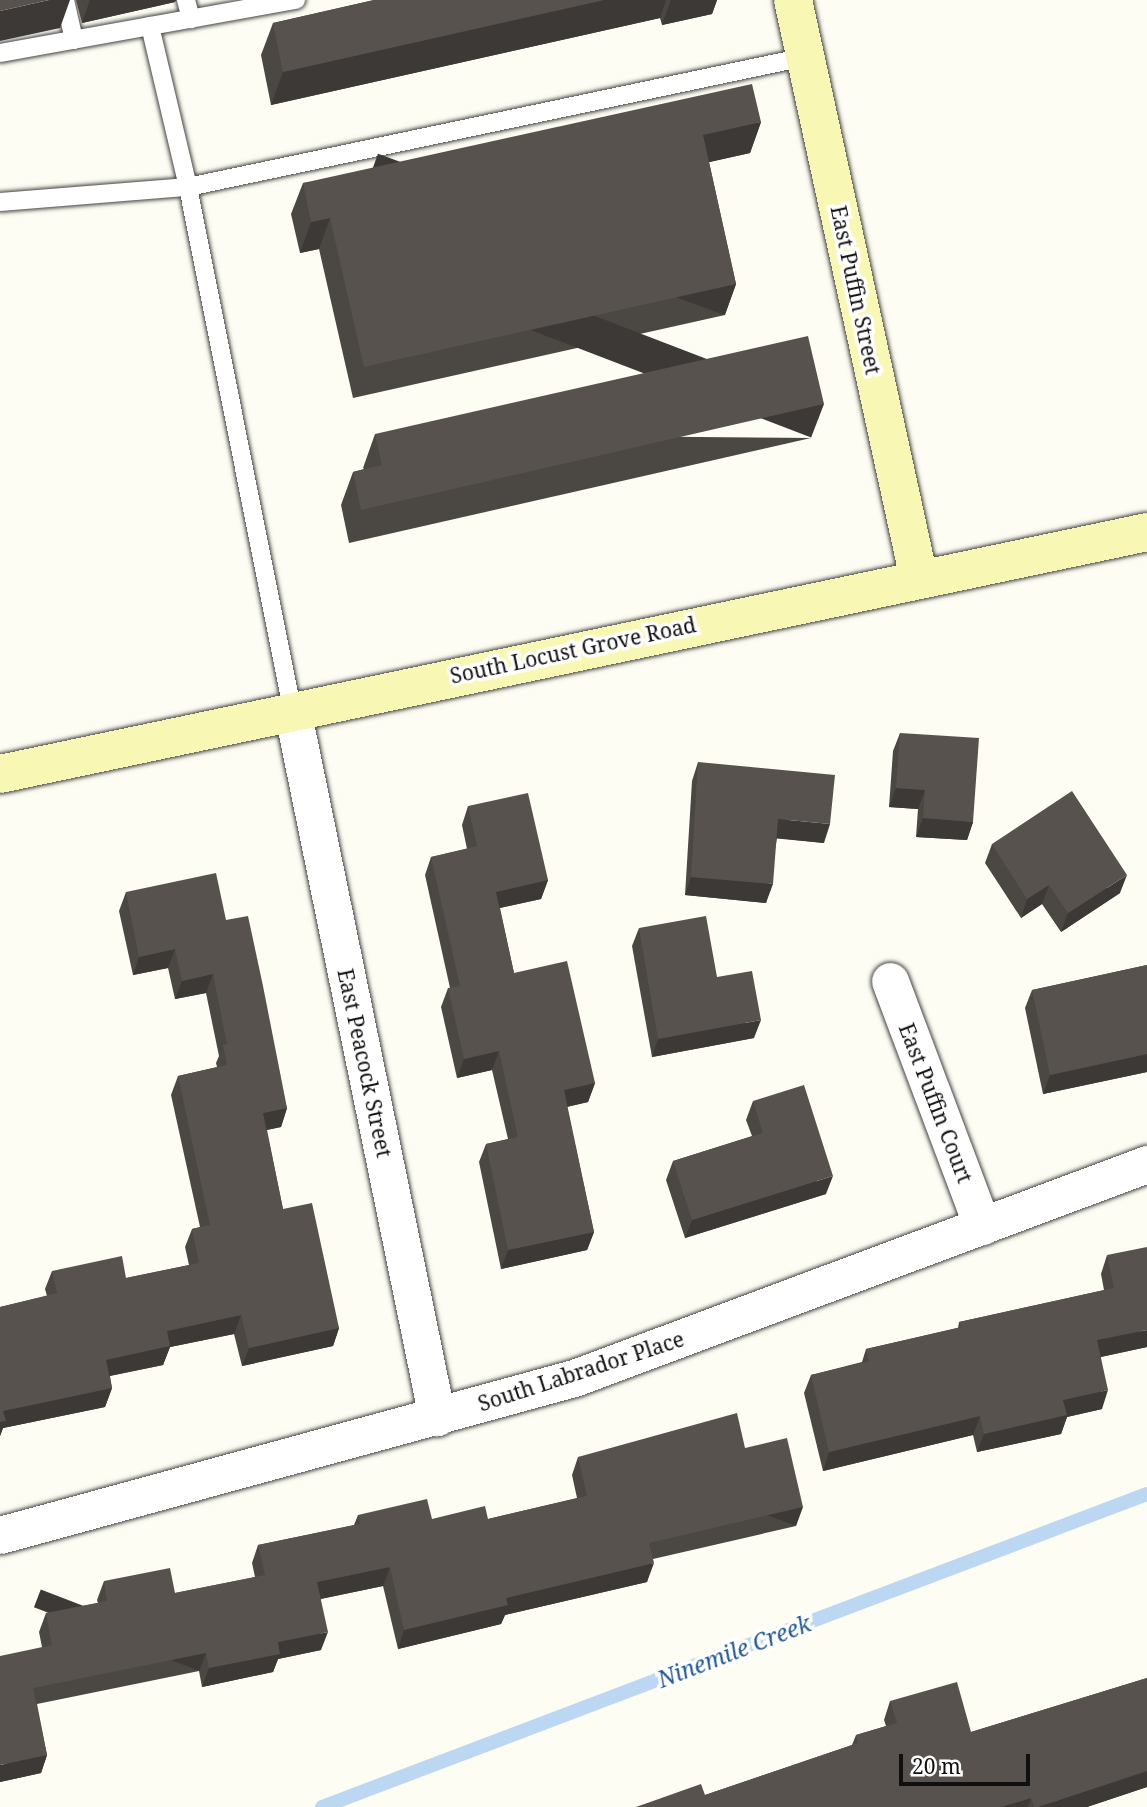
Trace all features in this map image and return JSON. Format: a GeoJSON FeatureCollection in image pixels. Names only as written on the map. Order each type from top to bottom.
{"type":"FeatureCollection","features":[{"type":"Feature","properties":{"kind":"main road","name":"East Puffin Street"},"geometry":{"type":"LineString","coordinates":[[793,0],[919,579]]}},
{"type":"Feature","properties":{"kind":"main road","name":"South Locust Grove Road"},"geometry":{"type":"LineString","coordinates":[[0,774],[292,709],[1147,532]]}},
{"type":"Feature","properties":{"kind":"street","name":"East Peacock Street"},"geometry":{"type":"LineString","coordinates":[[292,709],[438,1418]]}},
{"type":"Feature","properties":{"kind":"street","name":"East Puffin Court"},"geometry":{"type":"LineString","coordinates":[[890,981],[982,1226]]}},
{"type":"Feature","properties":{"kind":"street","name":"South Labrador Place"},"geometry":{"type":"LineString","coordinates":[[0,1535],[438,1418],[574,1378],[1147,1164]]}},
{"type":"Feature","properties":{"kind":"lane"},"geometry":{"type":"LineString","coordinates":[[65,0],[74,40]]}},
{"type":"Feature","properties":{"kind":"lane"},"geometry":{"type":"LineString","coordinates":[[187,0],[191,19]]}},
{"type":"Feature","properties":{"kind":"lane"},"geometry":{"type":"LineString","coordinates":[[0,53],[296,0]]}},
{"type":"Feature","properties":{"kind":"lane"},"geometry":{"type":"LineString","coordinates":[[150,26],[188,187],[292,709]]}},
{"type":"Feature","properties":{"kind":"lane"},"geometry":{"type":"LineString","coordinates":[[0,202],[188,187],[805,57]]}},
{"type":"Feature","properties":{"kind":"building"},"geometry":{"type":"Polygon","coordinates":[[[0,0],[49,0],[0,11],[0,0]]]}},
{"type":"Feature","properties":{"kind":"building"},"geometry":{"type":"Polygon","coordinates":[[[374,0],[604,0],[283,72],[273,23],[374,0]]]}},
{"type":"Feature","properties":{"kind":"building"},"geometry":{"type":"Polygon","coordinates":[[[752,84],[761,122],[703,135],[736,284],[364,367],[330,218],[311,222],[303,183],[752,84]]]}},
{"type":"Feature","properties":{"kind":"building"},"geometry":{"type":"Polygon","coordinates":[[[808,336],[824,404],[361,510],[353,472],[382,465],[375,434],[808,336]]]}},
{"type":"Feature","properties":{"kind":"building"},"geometry":{"type":"Polygon","coordinates":[[[900,733],[979,738],[973,822],[923,818],[925,790],[896,788],[900,733]]]}},
{"type":"Feature","properties":{"kind":"building"},"geometry":{"type":"Polygon","coordinates":[[[698,762],[835,775],[830,824],[778,819],[773,884],[691,877],[698,762]]]}},
{"type":"Feature","properties":{"kind":"building"},"geometry":{"type":"Polygon","coordinates":[[[1072,791],[1127,875],[1068,913],[1049,885],[1027,899],[992,844],[1072,791]]]}},
{"type":"Feature","properties":{"kind":"building"},"geometry":{"type":"Polygon","coordinates":[[[528,793],[548,880],[496,892],[514,973],[567,961],[595,1083],[564,1090],[594,1232],[508,1250],[486,1144],[518,1137],[499,1051],[464,1059],[448,988],[460,986],[431,857],[477,846],[468,806],[528,793]]]}},
{"type":"Feature","properties":{"kind":"building"},"geometry":{"type":"Polygon","coordinates":[[[216,873],[226,920],[248,916],[263,986],[287,1108],[263,1113],[283,1209],[312,1203],[339,1328],[249,1348],[241,1315],[167,1331],[170,1346],[106,1360],[112,1388],[3,1411],[6,1421],[0,1422],[0,1307],[57,1293],[52,1271],[122,1256],[126,1278],[199,1263],[192,1229],[210,1225],[178,1076],[227,1065],[223,1045],[227,1044],[213,974],[182,981],[175,949],[139,957],[126,892],[216,873]]]}},
{"type":"Feature","properties":{"kind":"building"},"geometry":{"type":"Polygon","coordinates":[[[706,916],[717,977],[752,971],[761,1020],[658,1039],[639,928],[706,916]]]}},
{"type":"Feature","properties":{"kind":"building"},"geometry":{"type":"Polygon","coordinates":[[[1147,965],[1147,1054],[1050,1075],[1032,990],[1147,965]]]}},
{"type":"Feature","properties":{"kind":"building"},"geometry":{"type":"Polygon","coordinates":[[[804,1085],[833,1176],[692,1220],[673,1161],[763,1133],[753,1101],[804,1085]]]}},
{"type":"Feature","properties":{"kind":"building"},"geometry":{"type":"Polygon","coordinates":[[[1147,1247],[1147,1330],[1097,1340],[1108,1390],[1063,1400],[1067,1415],[984,1434],[980,1416],[829,1452],[811,1375],[869,1361],[866,1349],[961,1327],[959,1322],[1114,1288],[1107,1255],[1147,1247]]]}},
{"type":"Feature","properties":{"kind":"building"},"geometry":{"type":"Polygon","coordinates":[[[737,1413],[745,1448],[787,1438],[803,1507],[649,1543],[654,1563],[506,1598],[508,1605],[404,1630],[390,1567],[317,1582],[328,1632],[278,1642],[280,1654],[209,1668],[206,1653],[33,1688],[47,1755],[0,1765],[0,1656],[52,1645],[46,1613],[107,1601],[104,1581],[170,1568],[175,1593],[265,1575],[258,1545],[360,1524],[358,1515],[427,1499],[432,1519],[485,1506],[488,1519],[587,1496],[578,1457],[737,1413]]]}},
{"type":"Feature","properties":{"kind":"building"},"geometry":{"type":"Polygon","coordinates":[[[1147,1678],[1147,1771],[1038,1807],[1034,1807],[1031,1798],[1001,1807],[636,1807],[701,1784],[705,1795],[858,1743],[856,1735],[897,1723],[890,1701],[957,1682],[971,1732],[1147,1678]]]}},
{"type":"Feature","properties":{"kind":"waterway","name":"Ninemile Creek"},"geometry":{"type":"LineString","coordinates":[[322,1807],[1147,1494]]}}]}
